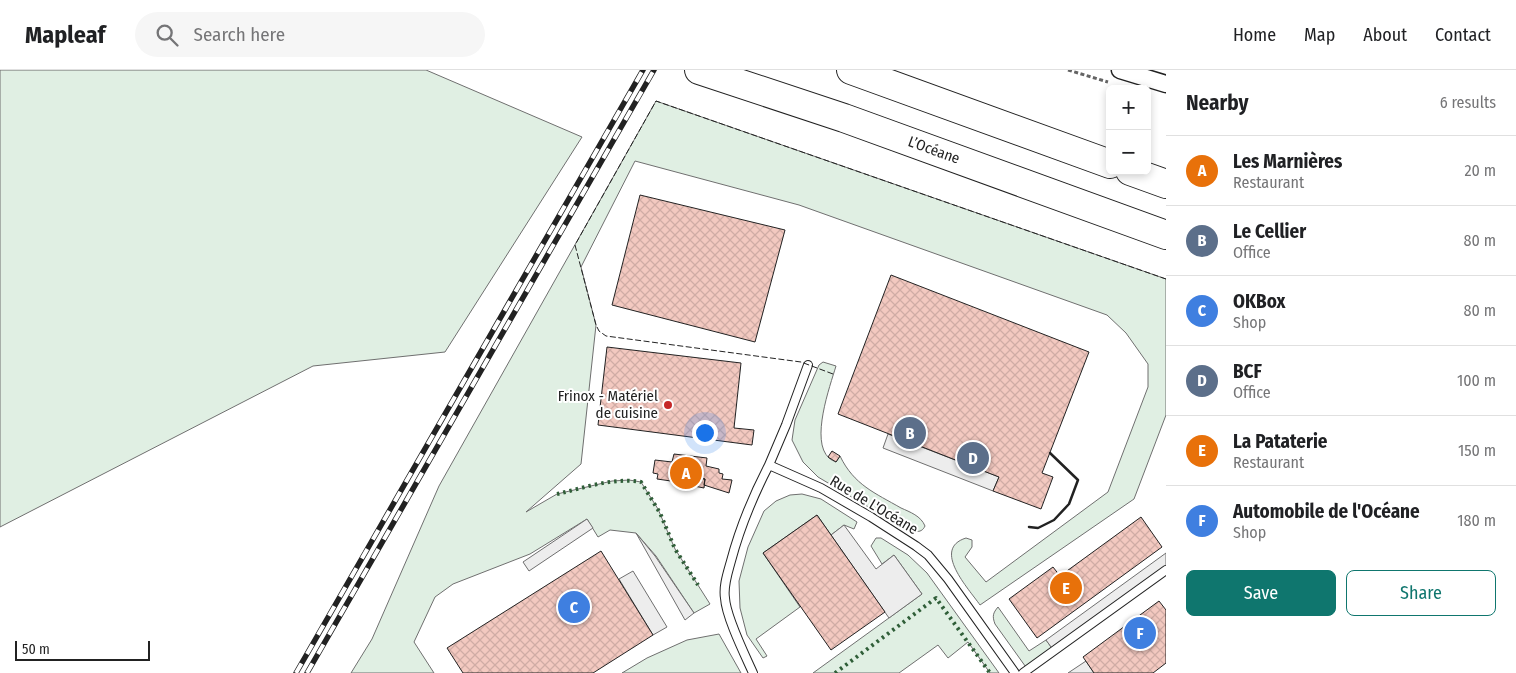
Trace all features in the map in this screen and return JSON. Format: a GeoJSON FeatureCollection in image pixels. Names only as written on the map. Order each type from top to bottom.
{"type":"FeatureCollection","features":[{"type":"Feature","properties":{"kind":"highway","name":"L’Océane"},"geometry":{"type":"LineString","coordinates":[[700,70],[862,124],[1166,235]]}},
{"type":"Feature","properties":{"kind":"highway"},"geometry":{"type":"LineString","coordinates":[[851,70],[1106,163]]}},
{"type":"Feature","properties":{"kind":"highway"},"geometry":{"type":"LineString","coordinates":[[1141,175],[1166,184]]}},
{"type":"Feature","properties":{"kind":"street"},"geometry":{"type":"LineString","coordinates":[[1115,77],[1166,84]]}},
{"type":"Feature","properties":{"kind":"lane"},"geometry":{"type":"LineString","coordinates":[[754,673],[724,598],[728,572],[750,502],[769,465],[808,365]]}},
{"type":"Feature","properties":{"kind":"lane","name":"Rue de L'Océane"},"geometry":{"type":"LineString","coordinates":[[769,465],[821,488],[916,546],[928,556],[948,579],[1015,673]]}},
{"type":"Feature","properties":{"kind":"lane"},"geometry":{"type":"LineString","coordinates":[[1023,673],[1166,570]]}},
{"type":"Feature","properties":{"kind":"path"},"geometry":{"type":"LineString","coordinates":[[1068,70],[1115,77]]}},
{"type":"Feature","properties":{"kind":"green space"},"geometry":{"type":"Polygon","coordinates":[[[0,70],[426,70],[582,137],[445,352],[313,366],[0,527],[0,70]]]}},
{"type":"Feature","properties":{"kind":"green space"},"geometry":{"type":"Polygon","coordinates":[[[656,101],[1166,279],[1166,415],[1134,499],[980,605],[962,580],[952,560],[952,551],[956,543],[966,538],[972,540],[972,547],[965,557],[986,582],[1108,492],[1148,387],[1148,364],[1126,333],[1107,315],[799,205],[635,161],[581,267],[596,325],[581,464],[526,512],[557,494],[612,481],[629,480],[641,482],[658,509],[675,549],[710,604],[694,613],[656,556],[636,533],[610,530],[598,537],[587,519],[530,554],[453,584],[435,597],[414,642],[434,673],[351,673],[372,639],[439,486],[656,101]]]}},
{"type":"Feature","properties":{"kind":"green space"},"geometry":{"type":"Polygon","coordinates":[[[823,362],[836,366],[826,399],[821,427],[821,439],[824,450],[829,458],[836,462],[840,456],[852,474],[866,487],[882,498],[918,517],[925,526],[921,531],[916,532],[904,528],[818,477],[803,462],[792,440],[795,420],[819,365],[823,362]]]}},
{"type":"Feature","properties":{"kind":"green space"},"geometry":{"type":"Polygon","coordinates":[[[802,494],[821,499],[857,522],[854,529],[844,525],[831,535],[817,515],[763,553],[800,607],[756,639],[767,656],[763,658],[747,635],[740,608],[739,581],[748,547],[764,511],[776,501],[790,495],[802,494]]]}},
{"type":"Feature","properties":{"kind":"green space"},"geometry":{"type":"Polygon","coordinates":[[[876,538],[881,538],[908,555],[927,573],[999,673],[990,673],[968,642],[948,658],[938,645],[899,673],[813,673],[922,594],[894,555],[882,564],[871,546],[876,538]]]}},
{"type":"Feature","properties":{"kind":"green space"},"geometry":{"type":"Polygon","coordinates":[[[998,607],[1029,651],[1046,640],[1054,651],[1028,670],[995,624],[994,615],[998,607]]]}},
{"type":"Feature","properties":{"kind":"green space"},"geometry":{"type":"Polygon","coordinates":[[[719,634],[741,673],[622,673],[647,658],[687,640],[719,634]]]}},
{"type":"Feature","properties":{"kind":"shaded area"},"geometry":{"type":"Polygon","coordinates":[[[888,434],[999,477],[993,491],[883,448],[888,434]]]}},
{"type":"Feature","properties":{"kind":"shaded area"},"geometry":{"type":"Polygon","coordinates":[[[587,519],[593,528],[529,571],[523,562],[587,519]]]}},
{"type":"Feature","properties":{"kind":"shaded area"},"geometry":{"type":"Polygon","coordinates":[[[844,525],[876,569],[894,555],[922,594],[889,618],[831,535],[844,525]]]}},
{"type":"Feature","properties":{"kind":"shaded area"},"geometry":{"type":"Polygon","coordinates":[[[636,533],[655,556],[694,613],[685,620],[636,533]]]}},
{"type":"Feature","properties":{"kind":"shaded area"},"geometry":{"type":"Polygon","coordinates":[[[1166,553],[1166,570],[1054,651],[1046,640],[1166,553]]]}},
{"type":"Feature","properties":{"kind":"shaded area"},"geometry":{"type":"Polygon","coordinates":[[[633,571],[667,627],[653,635],[619,579],[633,571]]]}},
{"type":"Feature","properties":{"kind":"shaded area"},"geometry":{"type":"Polygon","coordinates":[[[1086,661],[1094,673],[1068,673],[1086,661]]]}},
{"type":"Feature","properties":{"kind":"building"},"geometry":{"type":"Polygon","coordinates":[[[640,195],[785,230],[755,342],[612,305],[640,195]]]}},
{"type":"Feature","properties":{"kind":"building"},"geometry":{"type":"Polygon","coordinates":[[[891,275],[1089,352],[1042,473],[1053,477],[1041,509],[993,491],[999,477],[838,414],[891,275]]]}},
{"type":"Feature","properties":{"kind":"building","name":"Frinox - Matériel de cuisine"},"geometry":{"type":"Polygon","coordinates":[[[607,347],[741,363],[734,428],[754,430],[752,445],[598,425],[607,347]]]}},
{"type":"Feature","properties":{"kind":"building"},"geometry":{"type":"Polygon","coordinates":[[[832,451],[840,456],[836,462],[828,457],[832,451]]]}},
{"type":"Feature","properties":{"kind":"building"},"geometry":{"type":"Polygon","coordinates":[[[674,454],[707,458],[706,466],[719,469],[719,473],[723,474],[722,479],[732,480],[729,493],[704,485],[705,479],[672,475],[671,481],[657,479],[658,474],[653,473],[655,460],[672,462],[674,454]]]}},
{"type":"Feature","properties":{"kind":"building"},"geometry":{"type":"Polygon","coordinates":[[[696,478],[705,479],[704,488],[694,486],[696,478]]]}},
{"type":"Feature","properties":{"kind":"building"},"geometry":{"type":"Polygon","coordinates":[[[817,515],[885,612],[831,650],[763,553],[817,515]]]}},
{"type":"Feature","properties":{"kind":"building"},"geometry":{"type":"Polygon","coordinates":[[[1141,517],[1162,547],[1037,638],[1009,599],[1053,567],[1060,576],[1141,517]]]}},
{"type":"Feature","properties":{"kind":"building"},"geometry":{"type":"Polygon","coordinates":[[[601,551],[653,635],[593,673],[463,673],[447,648],[601,551]]]}},
{"type":"Feature","properties":{"kind":"building"},"geometry":{"type":"Polygon","coordinates":[[[1159,601],[1166,610],[1166,663],[1153,673],[1094,673],[1083,657],[1159,601]]]}},
{"type":"Feature","properties":{"kind":"railway"},"geometry":{"type":"LineString","coordinates":[[296,673],[643,70]]}},
{"type":"Feature","properties":{"kind":"railway"},"geometry":{"type":"LineString","coordinates":[[307,673],[654,70]]}},
{"type":"Feature","properties":{"kind":"hedge"},"geometry":{"type":"LineString","coordinates":[[557,494],[609,482],[641,482],[660,513],[675,549],[698,585]]}},
{"type":"Feature","properties":{"kind":"hedge"},"geometry":{"type":"LineString","coordinates":[[835,673],[936,598],[990,673]]}},
{"type":"Feature","properties":{"kind":"fence"},"geometry":{"type":"LineString","coordinates":[[833,374],[801,362],[606,336],[599,331],[575,245],[656,101],[1166,279]]}},
{"type":"Feature","properties":{"kind":"wall"},"geometry":{"type":"LineString","coordinates":[[1029,527],[1038,528],[1054,520],[1069,504],[1078,480],[1050,453]]}},
{"type":"Feature","properties":{"kind":"place","name":"Frinox - Matériel de cuisine"},"geometry":{"type":"Point","coordinates":[668,405]}},
{"type":"Feature","properties":{"kind":"place","name":"Le Cellier"},"geometry":{"type":"Point","coordinates":[910,433]}},
{"type":"Feature","properties":{"kind":"place","name":"BCF"},"geometry":{"type":"Point","coordinates":[973,458]}},
{"type":"Feature","properties":{"kind":"place","name":"Les Marnières"},"geometry":{"type":"Point","coordinates":[686,473]}},
{"type":"Feature","properties":{"kind":"place","name":"La Pataterie"},"geometry":{"type":"Point","coordinates":[1066,588]}},
{"type":"Feature","properties":{"kind":"place","name":"OKBox"},"geometry":{"type":"Point","coordinates":[574,607]}},
{"type":"Feature","properties":{"kind":"place","name":"Automobile de l'Océane"},"geometry":{"type":"Point","coordinates":[1140,633]}}]}
